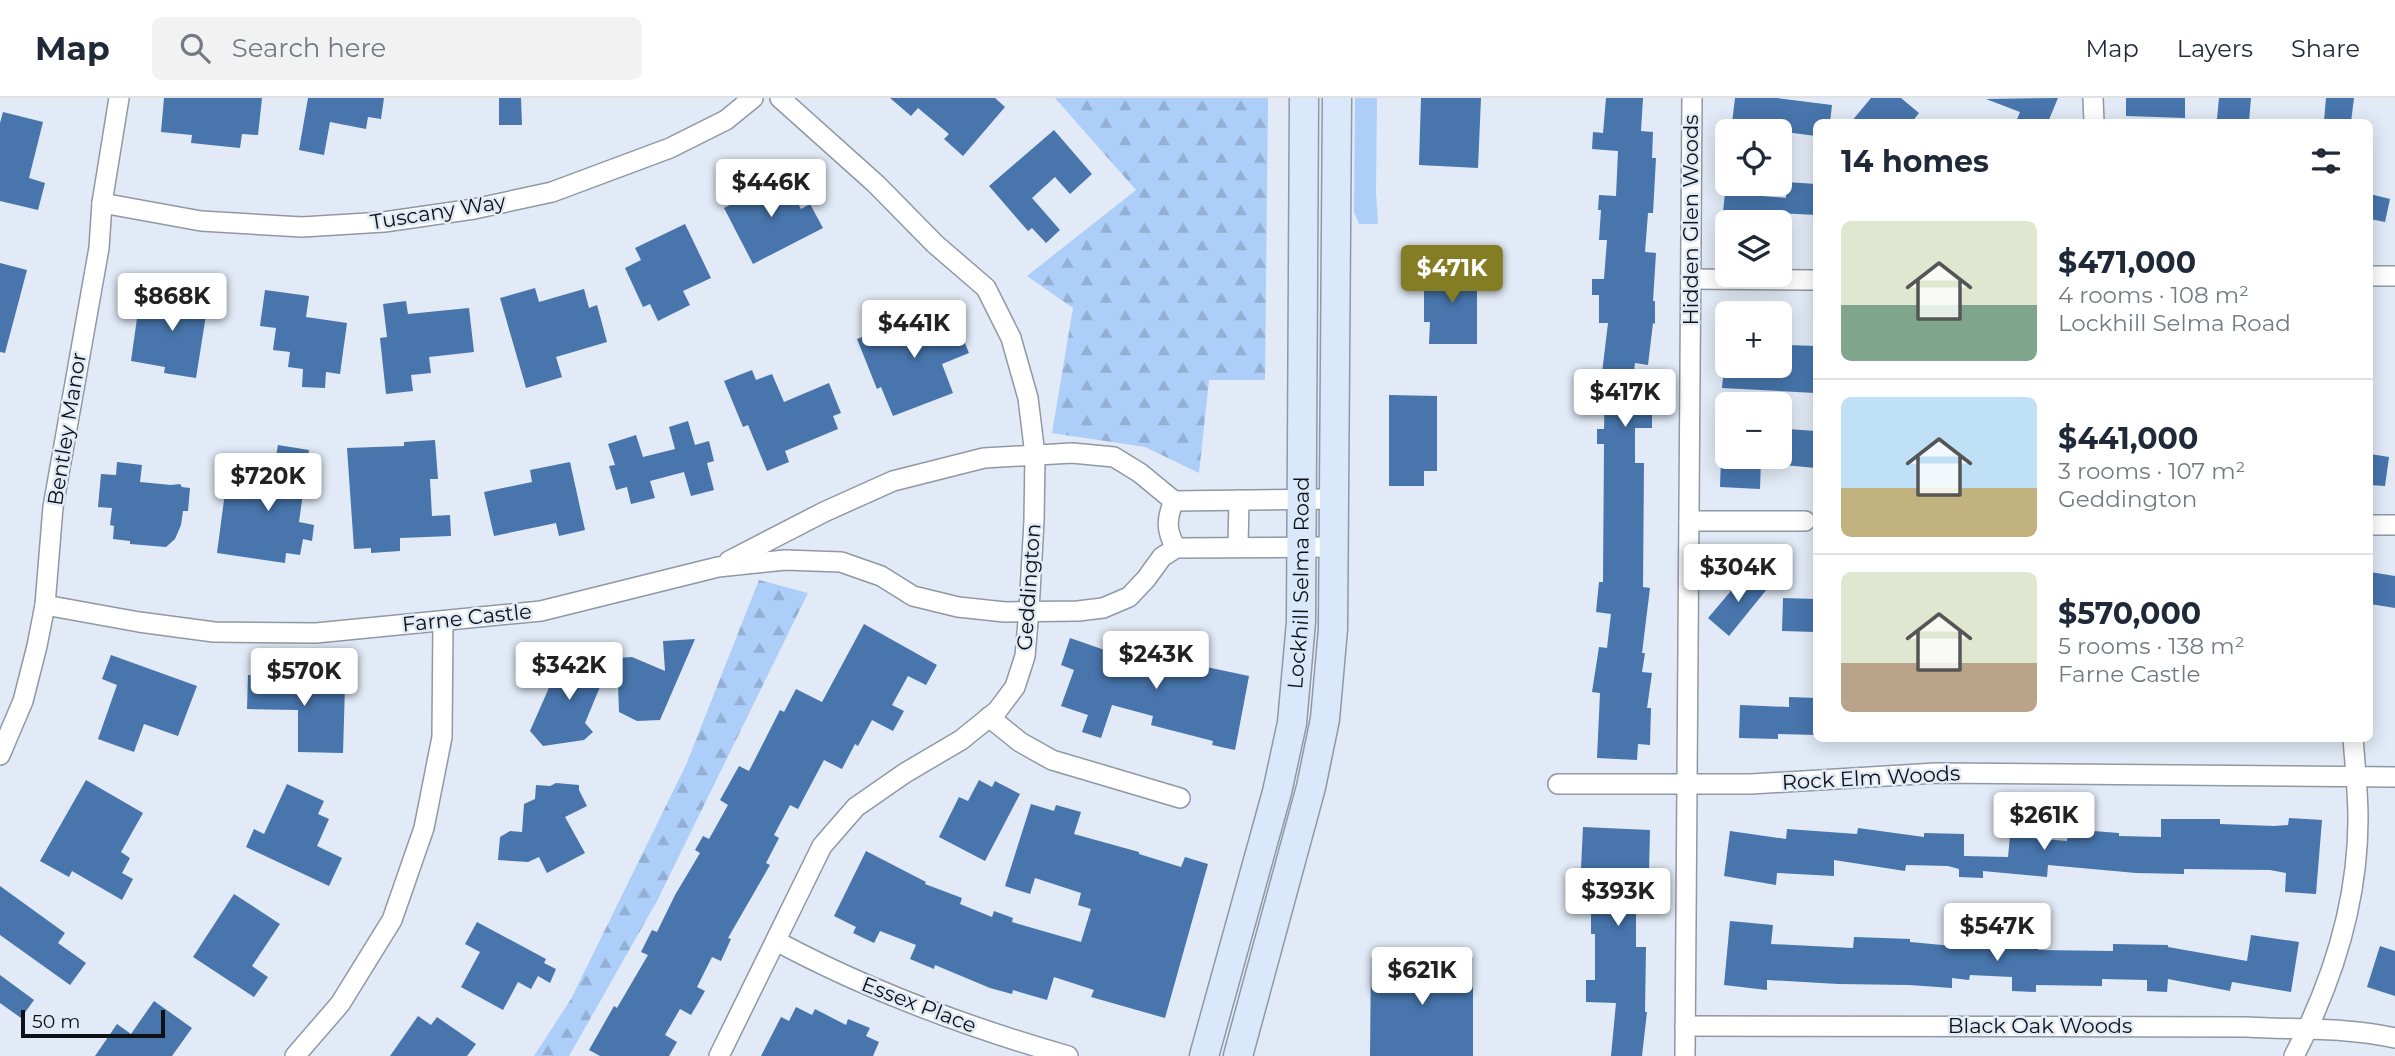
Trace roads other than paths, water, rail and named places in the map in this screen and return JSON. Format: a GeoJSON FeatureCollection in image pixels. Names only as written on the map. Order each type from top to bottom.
{"type":"FeatureCollection","features":[{"type":"Feature","properties":{"kind":"main road","name":"Lockhill Selma Road"},"geometry":{"type":"LineString","coordinates":[[1205,1056],[1277,792],[1292,723],[1299,646],[1301,548],[1304,109]]}},
{"type":"Feature","properties":{"kind":"main road","name":"Lockhill Selma Road"},"geometry":{"type":"LineString","coordinates":[[1238,1056],[1311,787],[1325,719],[1333,629],[1337,109]]}},
{"type":"Feature","properties":{"kind":"street","name":"Bentley Manor"},"geometry":{"type":"LineString","coordinates":[[0,755],[23,701],[45,605],[53,507],[99,247],[102,203],[119,98]]}},
{"type":"Feature","properties":{"kind":"street","name":"Tuscany Way"},"geometry":{"type":"LineString","coordinates":[[102,203],[201,221],[302,227],[384,222],[474,209],[552,192],[670,148],[726,120],[753,98]]}},
{"type":"Feature","properties":{"kind":"street","name":"Geddington"},"geometry":{"type":"LineString","coordinates":[[719,1056],[822,846],[856,807],[905,773],[961,740],[989,717],[1015,687],[1025,656],[1029,610],[1035,455],[1028,398],[1011,338],[986,288],[934,244],[876,184],[780,98]]}},
{"type":"Feature","properties":{"kind":"street","name":"Hidden Glen Woods"},"geometry":{"type":"LineString","coordinates":[[1685,1056],[1692,98]]}},
{"type":"Feature","properties":{"kind":"street"},"geometry":{"type":"LineString","coordinates":[[2094,98],[2094,119]]}},
{"type":"Feature","properties":{"kind":"street"},"geometry":{"type":"LineString","coordinates":[[1304,109],[1337,109]]}},
{"type":"Feature","properties":{"kind":"street"},"geometry":{"type":"LineString","coordinates":[[2373,276],[2395,276]]}},
{"type":"Feature","properties":{"kind":"street"},"geometry":{"type":"LineString","coordinates":[[1690,279],[1812,280]]}},
{"type":"Feature","properties":{"kind":"street","name":"Farne Castle"},"geometry":{"type":"LineString","coordinates":[[719,567],[814,517],[893,481],[984,458],[1072,453],[1114,457],[1140,473],[1174,501]]}},
{"type":"Feature","properties":{"kind":"street"},"geometry":{"type":"LineString","coordinates":[[1333,547],[1176,548],[1168,533],[1168,515],[1174,501],[1334,499]]}},
{"type":"Feature","properties":{"kind":"street"},"geometry":{"type":"LineString","coordinates":[[1238,547],[1239,500]]}},
{"type":"Feature","properties":{"kind":"street"},"geometry":{"type":"LineString","coordinates":[[1689,521],[1805,521]]}},
{"type":"Feature","properties":{"kind":"street"},"geometry":{"type":"LineString","coordinates":[[2373,525],[2395,525]]}},
{"type":"Feature","properties":{"kind":"street","name":"Farne Castle"},"geometry":{"type":"LineString","coordinates":[[45,605],[214,632],[316,633],[541,611],[719,567],[785,560],[841,562],[881,576],[914,596],[958,607],[1005,612],[1078,611],[1103,608],[1129,597],[1162,557],[1176,548]]}},
{"type":"Feature","properties":{"kind":"street"},"geometry":{"type":"LineString","coordinates":[[295,1056],[340,1004],[392,920],[424,828],[442,737],[443,622]]}},
{"type":"Feature","properties":{"kind":"street"},"geometry":{"type":"LineString","coordinates":[[989,717],[1020,742],[1052,760],[1180,798]]}},
{"type":"Feature","properties":{"kind":"street"},"geometry":{"type":"LineString","coordinates":[[2294,1056],[2328,980],[2344,928],[2354,874],[2358,820],[2353,742]]}},
{"type":"Feature","properties":{"kind":"street","name":"Rock Elm Woods"},"geometry":{"type":"LineString","coordinates":[[1558,784],[1751,784],[1936,773],[2395,777]]}},
{"type":"Feature","properties":{"kind":"street"},"geometry":{"type":"LineString","coordinates":[[1250,890],[1281,899]]}},
{"type":"Feature","properties":{"kind":"street","name":"Essex Place"},"geometry":{"type":"LineString","coordinates":[[776,941],[860,984],[1068,1056]]}},
{"type":"Feature","properties":{"kind":"street","name":"Black Oak Woods"},"geometry":{"type":"LineString","coordinates":[[1685,1026],[2234,1027],[2365,1031],[2395,1038]]}}]}
